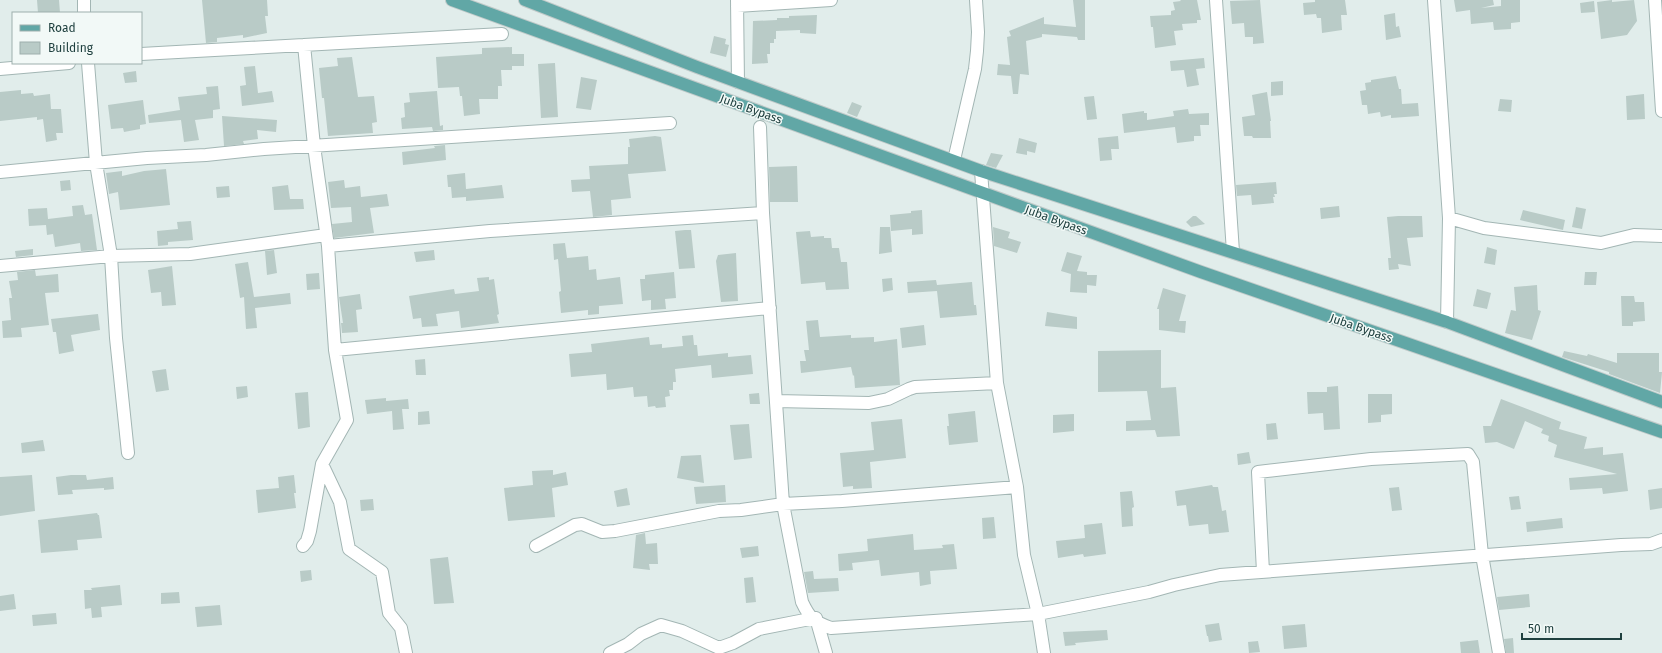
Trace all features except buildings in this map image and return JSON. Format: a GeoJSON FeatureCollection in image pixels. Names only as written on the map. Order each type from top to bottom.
{"type":"FeatureCollection","features":[{"type":"Feature","properties":{"kind":"main road","name":"Juba Bypass"},"geometry":{"type":"LineString","coordinates":[[452,0],[1201,272],[1662,432]]}},
{"type":"Feature","properties":{"kind":"main road","name":"Juba Bypass"},"geometry":{"type":"LineString","coordinates":[[525,0],[738,82],[981,171],[1447,322],[1662,402]]}},
{"type":"Feature","properties":{"kind":"street"},"geometry":{"type":"LineString","coordinates":[[84,0],[84,12]]}},
{"type":"Feature","properties":{"kind":"street"},"geometry":{"type":"LineString","coordinates":[[738,82],[737,3],[832,0]]}},
{"type":"Feature","properties":{"kind":"street"},"geometry":{"type":"LineString","coordinates":[[954,160],[978,50],[976,0]]}},
{"type":"Feature","properties":{"kind":"street"},"geometry":{"type":"LineString","coordinates":[[1216,0],[1233,252]]}},
{"type":"Feature","properties":{"kind":"street"},"geometry":{"type":"LineString","coordinates":[[1434,0],[1449,218],[1447,322]]}},
{"type":"Feature","properties":{"kind":"street"},"geometry":{"type":"LineString","coordinates":[[1655,0],[1660,43],[1662,112]]}},
{"type":"Feature","properties":{"kind":"street"},"geometry":{"type":"LineString","coordinates":[[142,54],[502,34]]}},
{"type":"Feature","properties":{"kind":"street"},"geometry":{"type":"LineString","coordinates":[[303,546],[307,541],[310,531],[322,464],[347,420],[335,350],[327,241],[314,146],[304,45]]}},
{"type":"Feature","properties":{"kind":"street"},"geometry":{"type":"LineString","coordinates":[[0,69],[58,64]]}},
{"type":"Feature","properties":{"kind":"street"},"geometry":{"type":"LineString","coordinates":[[88,64],[96,162],[111,256],[116,338],[128,453]]}},
{"type":"Feature","properties":{"kind":"street"},"geometry":{"type":"LineString","coordinates":[[0,172],[96,162],[206,155],[264,149],[670,123]]}},
{"type":"Feature","properties":{"kind":"street"},"geometry":{"type":"LineString","coordinates":[[760,128],[763,213],[783,504],[802,602],[808,616],[820,624],[831,628],[1038,614],[1220,575],[1650,544],[1662,540]]}},
{"type":"Feature","properties":{"kind":"street"},"geometry":{"type":"LineString","coordinates":[[981,171],[997,383],[1017,487],[1024,555],[1038,614],[1044,653]]}},
{"type":"Feature","properties":{"kind":"street"},"geometry":{"type":"LineString","coordinates":[[0,266],[111,256],[190,254],[327,241],[763,213]]}},
{"type":"Feature","properties":{"kind":"street"},"geometry":{"type":"LineString","coordinates":[[1449,218],[1484,228],[1601,243],[1634,236],[1662,236]]}},
{"type":"Feature","properties":{"kind":"street"},"geometry":{"type":"LineString","coordinates":[[335,350],[770,308]]}},
{"type":"Feature","properties":{"kind":"street"},"geometry":{"type":"LineString","coordinates":[[776,401],[869,403],[888,399],[908,389],[997,383]]}},
{"type":"Feature","properties":{"kind":"street"},"geometry":{"type":"LineString","coordinates":[[1263,572],[1258,472],[1371,459],[1468,454],[1473,462],[1482,555],[1499,653]]}},
{"type":"Feature","properties":{"kind":"street"},"geometry":{"type":"LineString","coordinates":[[322,464],[340,502],[349,548],[382,572],[389,613],[401,628],[406,653]]}},
{"type":"Feature","properties":{"kind":"street"},"geometry":{"type":"LineString","coordinates":[[536,546],[575,525],[582,524],[602,532],[615,531],[719,511],[740,510],[783,504],[842,501],[1017,487]]}},
{"type":"Feature","properties":{"kind":"street"},"geometry":{"type":"LineString","coordinates":[[802,602],[816,618],[826,653]]}},
{"type":"Feature","properties":{"kind":"street"},"geometry":{"type":"LineString","coordinates":[[610,653],[628,644],[641,634],[661,625],[682,631],[719,648],[733,643],[759,629],[816,618]]}}]}
